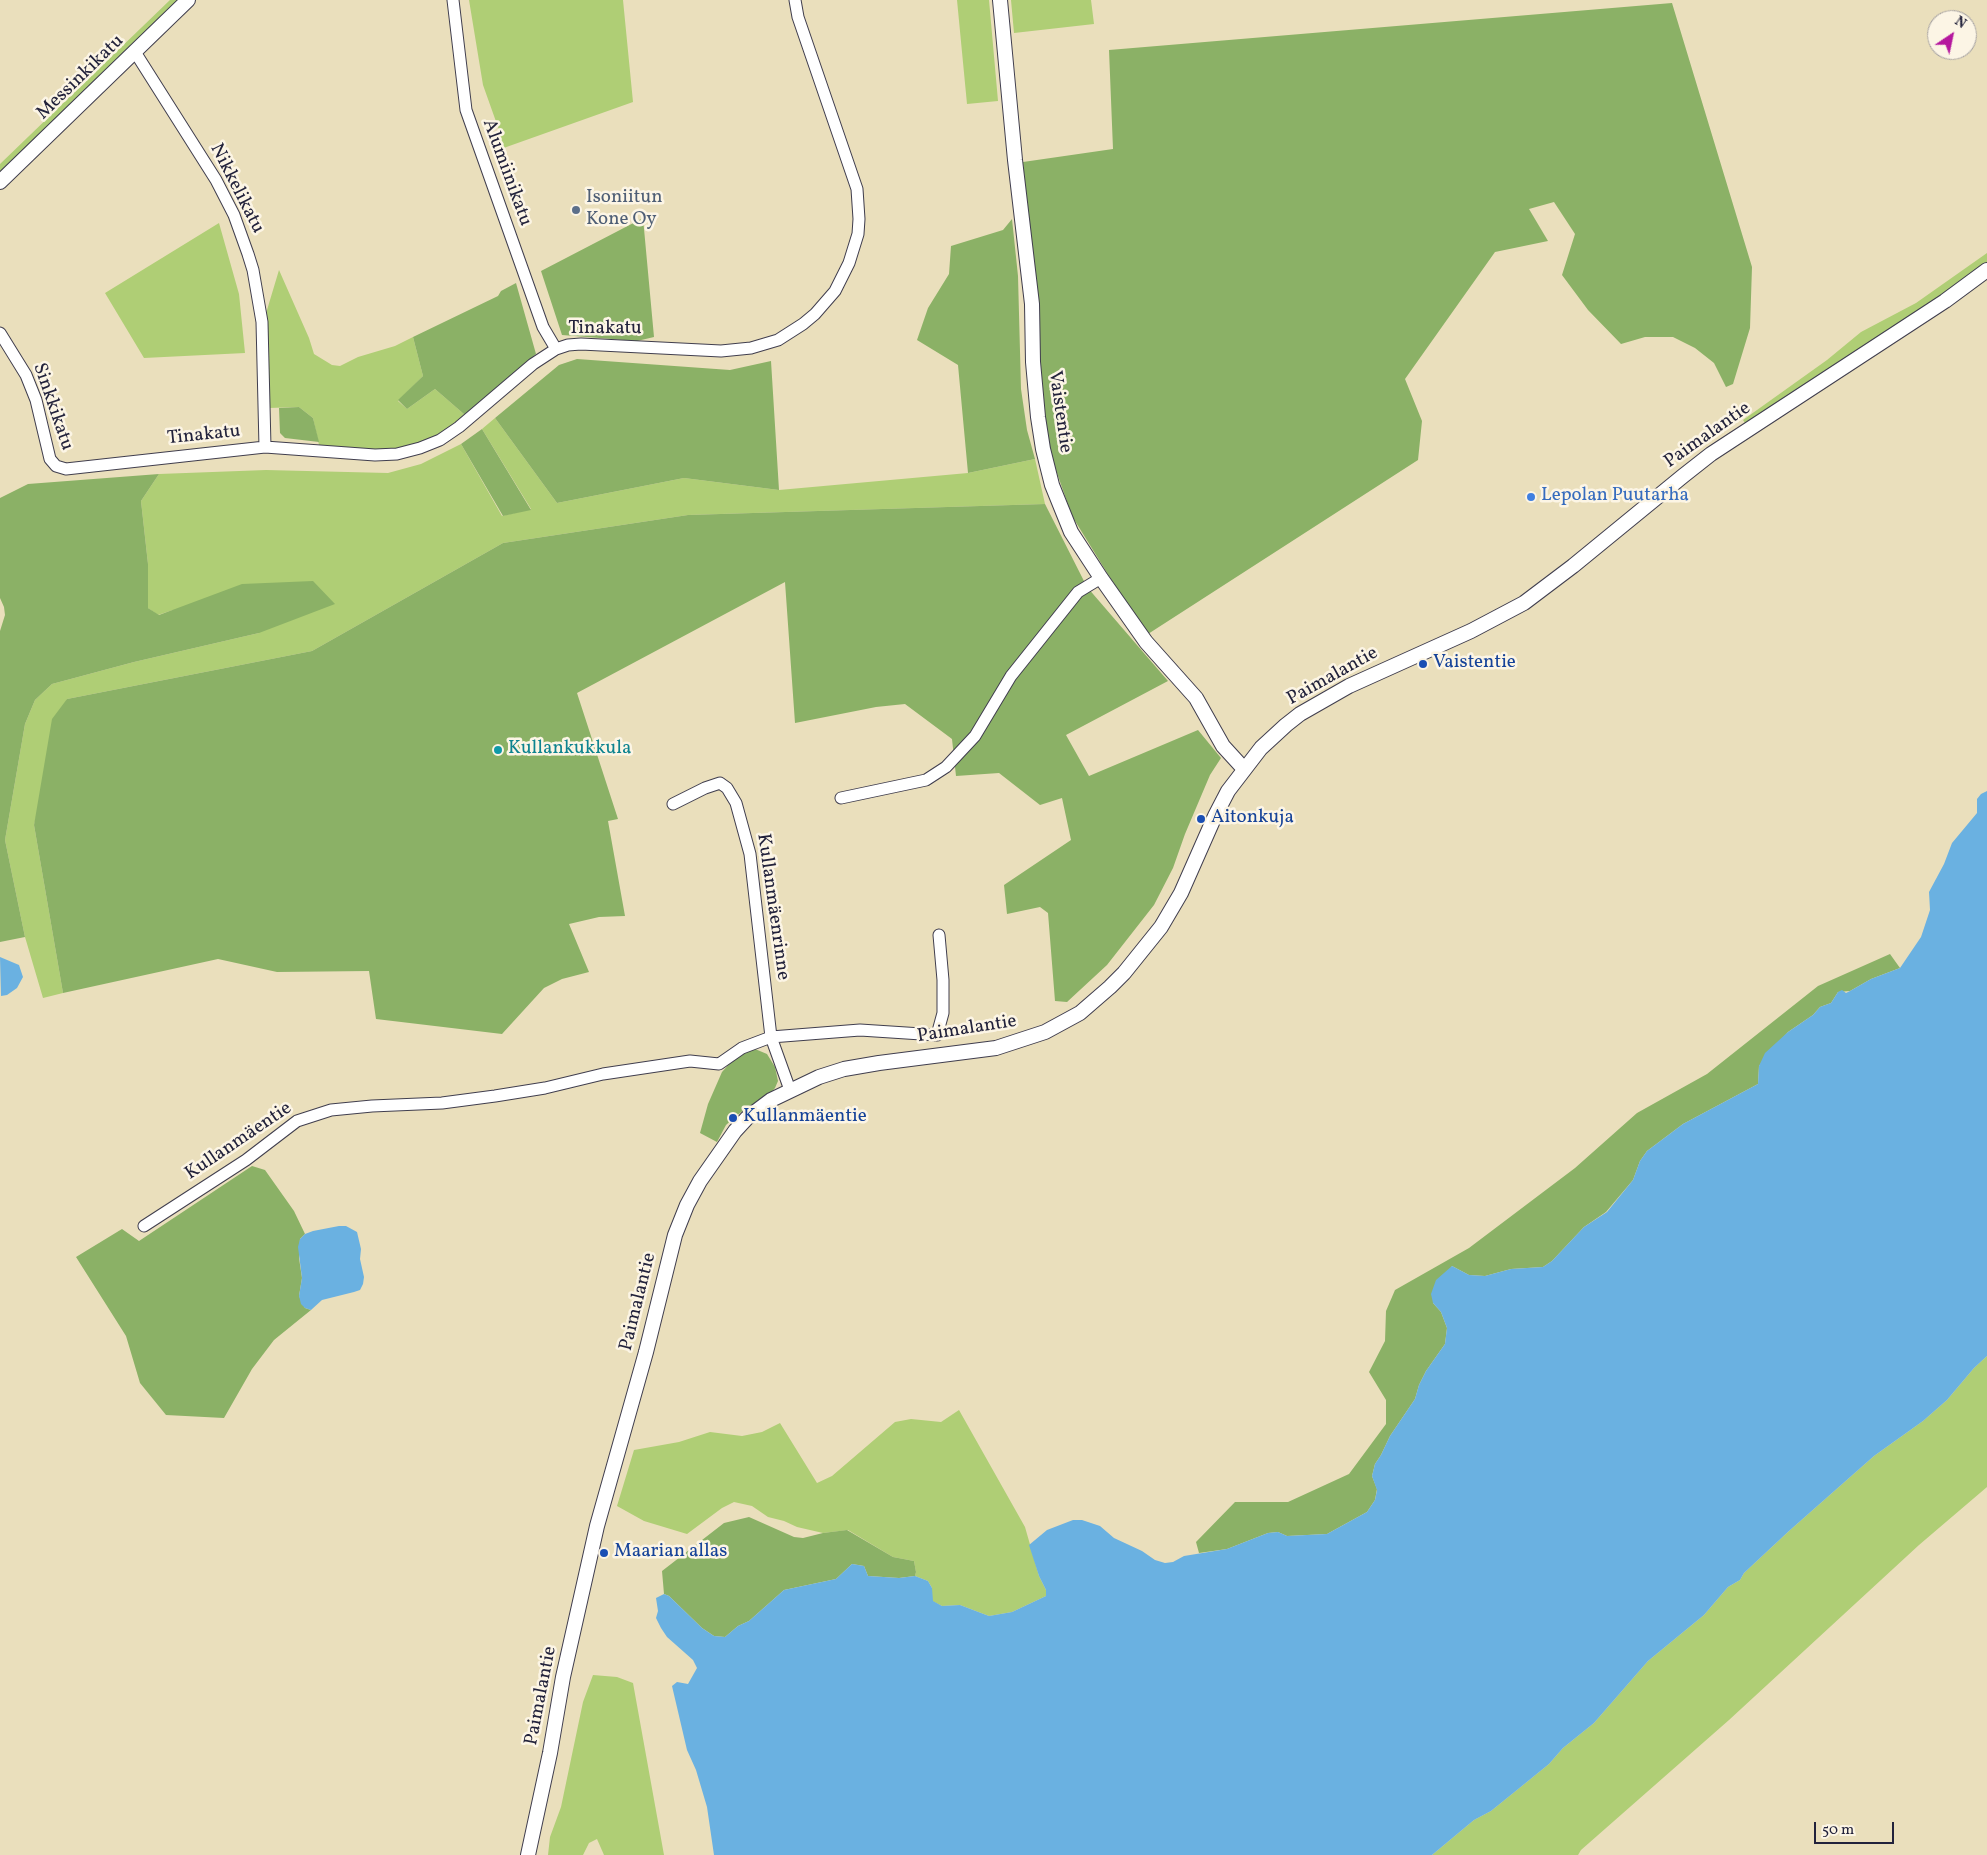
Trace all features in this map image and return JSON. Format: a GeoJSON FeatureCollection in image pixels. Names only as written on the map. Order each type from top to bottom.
{"type":"FeatureCollection","features":[{"type":"Feature","properties":{"kind":"street","name":"Messinkikatu"},"geometry":{"type":"LineString","coordinates":[[0,182],[188,0]]}},
{"type":"Feature","properties":{"kind":"street","name":"Alumiinikatu"},"geometry":{"type":"LineString","coordinates":[[453,0],[466,110],[542,327],[556,349]]}},
{"type":"Feature","properties":{"kind":"street","name":"Tinakatu"},"geometry":{"type":"LineString","coordinates":[[56,466],[71,469],[265,447],[375,456],[397,454],[440,440],[459,427],[533,364],[556,349],[581,344],[721,351],[751,348],[778,340],[815,314],[835,291],[843,278],[854,248],[859,219],[857,189],[801,26],[795,0]]}},
{"type":"Feature","properties":{"kind":"street","name":"Vaistentie"},"geometry":{"type":"LineString","coordinates":[[1000,0],[1015,160],[1032,304],[1033,362],[1043,449],[1052,485],[1071,532],[1101,578],[1146,642],[1196,698],[1223,746],[1244,768]]}},
{"type":"Feature","properties":{"kind":"street","name":"Nikkelikatu"},"geometry":{"type":"LineString","coordinates":[[135,52],[216,180],[234,215],[248,254],[253,270],[262,322],[265,447]]}},
{"type":"Feature","properties":{"kind":"street","name":"Paimalantie"},"geometry":{"type":"LineString","coordinates":[[528,1855],[550,1753],[563,1677],[597,1526],[646,1352],[675,1235],[686,1204],[726,1141],[758,1109],[819,1076],[844,1069],[896,1060],[973,1052],[1011,1044],[1045,1032],[1080,1013],[1110,988],[1161,927],[1181,893],[1215,816],[1244,768],[1261,748],[1286,725],[1329,696],[1369,676],[1471,631],[1524,603],[1573,566],[1711,454],[1945,301],[1987,270]]}},
{"type":"Feature","properties":{"kind":"street","name":"Sinkkikatu"},"geometry":{"type":"LineString","coordinates":[[0,334],[26,375],[43,425],[49,455],[56,466]]}},
{"type":"Feature","properties":{"kind":"street"},"geometry":{"type":"LineString","coordinates":[[841,798],[926,780],[946,767],[975,736],[1011,676],[1078,592],[1101,578]]}},
{"type":"Feature","properties":{"kind":"street","name":"Kullanmäenrinne"},"geometry":{"type":"LineString","coordinates":[[673,804],[720,783],[727,788],[736,803],[750,854],[770,1037],[790,1090]]}},
{"type":"Feature","properties":{"kind":"street","name":"Kullanmäentie"},"geometry":{"type":"LineString","coordinates":[[144,1226],[246,1160],[297,1121],[332,1110],[442,1103],[495,1096],[545,1088],[603,1074],[690,1061],[719,1064],[742,1048],[770,1037],[860,1030],[937,1036],[943,1005],[943,964],[939,935]]}},
{"type":"Feature","properties":{"kind":"green space"},"geometry":{"type":"Polygon","coordinates":[[[170,0],[179,0],[0,173],[0,164],[170,0]]]}},
{"type":"Feature","properties":{"kind":"green space"},"geometry":{"type":"Polygon","coordinates":[[[469,0],[623,0],[633,102],[498,150],[499,130],[483,85],[469,0]]]}},
{"type":"Feature","properties":{"kind":"green space"},"geometry":{"type":"Polygon","coordinates":[[[957,0],[989,0],[998,101],[967,104],[957,0]]]}},
{"type":"Feature","properties":{"kind":"green space"},"geometry":{"type":"Polygon","coordinates":[[[1011,0],[1091,0],[1094,24],[1014,33],[1011,0]]]}},
{"type":"Feature","properties":{"kind":"green space"},"geometry":{"type":"Polygon","coordinates":[[[1672,3],[1752,267],[1750,328],[1733,384],[1726,387],[1714,363],[1695,348],[1673,337],[1645,337],[1621,344],[1588,310],[1562,275],[1575,234],[1554,202],[1529,209],[1548,241],[1495,252],[1405,379],[1422,421],[1418,460],[1148,634],[1072,516],[1050,453],[1042,390],[1037,304],[1023,162],[1113,149],[1109,50],[1672,3]]]}},
{"type":"Feature","properties":{"kind":"green space"},"geometry":{"type":"Polygon","coordinates":[[[643,218],[654,337],[637,341],[562,335],[541,271],[643,218]]]}},
{"type":"Feature","properties":{"kind":"green space"},"geometry":{"type":"Polygon","coordinates":[[[1012,219],[1018,276],[1021,389],[1027,430],[1035,459],[968,473],[958,365],[917,340],[928,308],[949,274],[951,246],[1003,230],[1012,219]]]}},
{"type":"Feature","properties":{"kind":"green space"},"geometry":{"type":"Polygon","coordinates":[[[219,223],[239,294],[245,353],[144,358],[105,293],[219,223]]]}},
{"type":"Feature","properties":{"kind":"green space"},"geometry":{"type":"Polygon","coordinates":[[[1987,253],[1987,263],[1955,287],[1745,423],[1743,420],[1827,360],[1861,332],[1916,303],[1987,253]]]}},
{"type":"Feature","properties":{"kind":"green space"},"geometry":{"type":"Polygon","coordinates":[[[279,270],[309,338],[314,354],[332,365],[340,366],[358,357],[395,346],[413,337],[423,376],[398,401],[407,409],[435,389],[465,415],[430,439],[405,447],[380,450],[319,445],[313,418],[299,407],[269,408],[264,320],[279,270]]]}},
{"type":"Feature","properties":{"kind":"green space"},"geometry":{"type":"Polygon","coordinates":[[[516,283],[536,354],[465,415],[435,389],[407,409],[398,400],[423,376],[413,337],[498,296],[501,291],[516,283]]]}},
{"type":"Feature","properties":{"kind":"green space"},"geometry":{"type":"Polygon","coordinates":[[[577,359],[730,370],[771,361],[779,490],[684,478],[557,503],[495,418],[559,365],[577,359]]]}},
{"type":"Feature","properties":{"kind":"green space"},"geometry":{"type":"Polygon","coordinates":[[[299,407],[313,418],[319,442],[285,438],[280,433],[279,408],[299,407]]]}},
{"type":"Feature","properties":{"kind":"green space"},"geometry":{"type":"Polygon","coordinates":[[[495,418],[557,503],[684,478],[779,490],[968,473],[1035,459],[1045,504],[688,515],[503,543],[312,651],[67,699],[34,825],[63,993],[43,998],[25,937],[5,840],[25,724],[35,700],[52,684],[134,662],[259,633],[173,610],[158,615],[148,608],[148,564],[141,501],[159,474],[266,470],[388,473],[421,464],[461,444],[502,516],[531,509],[482,429],[495,418]]]}},
{"type":"Feature","properties":{"kind":"green space"},"geometry":{"type":"Polygon","coordinates":[[[482,429],[531,510],[503,516],[461,444],[482,429]]]}},
{"type":"Feature","properties":{"kind":"green space"},"geometry":{"type":"Polygon","coordinates":[[[159,474],[141,501],[148,564],[148,608],[159,615],[242,584],[313,581],[335,604],[259,633],[134,662],[52,684],[35,700],[25,724],[5,840],[25,937],[0,942],[0,631],[5,615],[0,598],[0,498],[28,484],[159,474]]]}},
{"type":"Feature","properties":{"kind":"green space"},"geometry":{"type":"Polygon","coordinates":[[[1045,504],[1087,587],[1168,681],[1066,735],[1089,776],[1198,730],[1221,758],[1210,775],[1173,868],[1154,905],[1107,965],[1067,1002],[1055,1001],[1048,913],[1040,907],[1007,914],[1004,885],[1071,840],[1062,798],[1040,805],[999,773],[956,776],[952,739],[905,704],[876,707],[795,723],[785,582],[577,693],[618,819],[608,821],[625,916],[599,917],[569,924],[589,972],[562,979],[544,988],[502,1034],[376,1019],[369,971],[277,972],[218,959],[63,993],[34,825],[52,719],[67,699],[312,651],[503,543],[688,515],[1045,504]]]}},
{"type":"Feature","properties":{"kind":"green space"},"geometry":{"type":"Polygon","coordinates":[[[1890,954],[1900,968],[1871,979],[1850,991],[1838,992],[1831,1003],[1820,1007],[1813,1015],[1788,1032],[1759,1066],[1758,1084],[1683,1124],[1647,1151],[1640,1161],[1633,1180],[1606,1212],[1584,1227],[1552,1261],[1543,1267],[1511,1269],[1485,1276],[1469,1275],[1452,1266],[1433,1303],[1441,1312],[1447,1328],[1445,1344],[1426,1371],[1415,1399],[1390,1436],[1375,1464],[1372,1476],[1377,1489],[1375,1500],[1367,1512],[1327,1534],[1287,1536],[1278,1532],[1268,1533],[1227,1549],[1199,1553],[1196,1542],[1235,1502],[1288,1502],[1349,1474],[1386,1424],[1386,1400],[1369,1372],[1385,1341],[1386,1311],[1395,1290],[1469,1248],[1575,1168],[1637,1113],[1707,1074],[1818,986],[1890,954]]]}},
{"type":"Feature","properties":{"kind":"green space"},"geometry":{"type":"Polygon","coordinates":[[[755,1049],[767,1054],[775,1067],[778,1081],[775,1088],[764,1101],[749,1106],[726,1125],[717,1142],[700,1133],[708,1104],[722,1072],[731,1062],[747,1051],[755,1049]]]}},
{"type":"Feature","properties":{"kind":"green space"},"geometry":{"type":"Polygon","coordinates":[[[252,1166],[265,1170],[294,1211],[305,1234],[300,1239],[299,1258],[302,1278],[299,1296],[305,1308],[311,1310],[274,1340],[252,1369],[224,1418],[166,1415],[140,1383],[126,1336],[76,1257],[122,1229],[139,1241],[252,1166]]]}},
{"type":"Feature","properties":{"kind":"green space"},"geometry":{"type":"Polygon","coordinates":[[[1987,1356],[1987,1487],[1919,1545],[1729,1720],[1581,1850],[1578,1855],[1432,1855],[1474,1820],[1491,1811],[1549,1764],[1563,1748],[1594,1723],[1648,1661],[1704,1615],[1728,1587],[1740,1580],[1744,1573],[1789,1531],[1874,1456],[1923,1421],[1947,1400],[1974,1368],[1987,1356]]]}},
{"type":"Feature","properties":{"kind":"green space"},"geometry":{"type":"Polygon","coordinates":[[[959,1410],[1025,1527],[1039,1576],[1046,1590],[1046,1596],[1012,1612],[989,1616],[960,1605],[942,1606],[932,1601],[932,1588],[928,1581],[915,1576],[914,1561],[893,1557],[848,1530],[823,1533],[797,1527],[768,1517],[752,1506],[734,1502],[722,1508],[687,1534],[644,1521],[617,1506],[634,1450],[679,1442],[710,1432],[742,1436],[762,1432],[780,1423],[817,1483],[832,1476],[895,1422],[911,1419],[941,1422],[959,1410]]]}},
{"type":"Feature","properties":{"kind":"green space"},"geometry":{"type":"Polygon","coordinates":[[[749,1517],[794,1537],[803,1538],[847,1530],[893,1557],[914,1561],[915,1576],[899,1578],[868,1576],[864,1566],[852,1564],[836,1579],[784,1590],[749,1621],[738,1626],[725,1637],[714,1636],[702,1628],[669,1596],[664,1594],[662,1571],[724,1523],[749,1517]]]}},
{"type":"Feature","properties":{"kind":"green space"},"geometry":{"type":"Polygon","coordinates":[[[593,1675],[617,1677],[633,1683],[664,1855],[604,1855],[597,1839],[589,1843],[583,1855],[548,1855],[550,1837],[561,1807],[583,1702],[593,1675]]]}},
{"type":"Feature","properties":{"kind":"water","name":"Maarian allas"},"geometry":{"type":"Polygon","coordinates":[[[1987,791],[1987,1356],[1974,1368],[1947,1400],[1923,1421],[1874,1456],[1789,1531],[1744,1573],[1740,1580],[1728,1587],[1704,1615],[1648,1661],[1594,1723],[1563,1748],[1549,1764],[1491,1811],[1474,1820],[1432,1855],[714,1855],[707,1807],[696,1770],[687,1750],[672,1686],[677,1682],[688,1684],[697,1668],[693,1660],[667,1637],[661,1628],[656,1618],[658,1611],[656,1598],[664,1594],[669,1596],[702,1628],[714,1636],[725,1637],[738,1626],[749,1621],[784,1590],[836,1579],[852,1564],[864,1566],[868,1576],[899,1578],[915,1576],[928,1581],[932,1588],[933,1601],[942,1606],[960,1605],[989,1616],[1012,1612],[1046,1596],[1046,1590],[1039,1576],[1029,1545],[1047,1530],[1073,1520],[1082,1520],[1100,1526],[1114,1538],[1142,1551],[1155,1560],[1165,1563],[1173,1562],[1184,1556],[1227,1549],[1268,1533],[1278,1532],[1287,1536],[1327,1534],[1367,1512],[1375,1500],[1377,1490],[1372,1476],[1375,1464],[1390,1436],[1415,1399],[1426,1371],[1445,1344],[1447,1328],[1441,1312],[1433,1303],[1431,1294],[1436,1280],[1452,1266],[1469,1275],[1485,1276],[1511,1269],[1543,1267],[1552,1261],[1584,1227],[1607,1212],[1633,1180],[1640,1161],[1647,1151],[1683,1124],[1758,1084],[1759,1066],[1765,1053],[1788,1032],[1813,1015],[1820,1007],[1831,1003],[1838,992],[1842,990],[1846,993],[1871,979],[1900,968],[1921,937],[1930,910],[1929,892],[1944,864],[1952,843],[1977,813],[1977,799],[1987,791]]]}},
{"type":"Feature","properties":{"kind":"water"},"geometry":{"type":"Polygon","coordinates":[[[0,957],[19,965],[23,977],[17,988],[7,995],[1,996],[0,957]]]}},
{"type":"Feature","properties":{"kind":"water"},"geometry":{"type":"Polygon","coordinates":[[[346,1226],[357,1232],[361,1249],[360,1259],[364,1277],[363,1284],[360,1290],[322,1300],[311,1310],[305,1308],[301,1304],[299,1296],[302,1278],[298,1247],[300,1239],[305,1234],[313,1231],[346,1226]]]}},
{"type":"Feature","properties":{"kind":"place","name":"Isoniitun Kone Oy"},"geometry":{"type":"Point","coordinates":[576,210]}},
{"type":"Feature","properties":{"kind":"place","name":"Lepolan Puutarha"},"geometry":{"type":"Point","coordinates":[1531,497]}},
{"type":"Feature","properties":{"kind":"place","name":"Vaistentie"},"geometry":{"type":"Point","coordinates":[1423,664]}},
{"type":"Feature","properties":{"kind":"place","name":"Kullankukkula"},"geometry":{"type":"Point","coordinates":[498,750]}},
{"type":"Feature","properties":{"kind":"place","name":"Aitonkuja"},"geometry":{"type":"Point","coordinates":[1201,819]}},
{"type":"Feature","properties":{"kind":"place","name":"Kullanmäentie"},"geometry":{"type":"Point","coordinates":[733,1118]}},
{"type":"Feature","properties":{"kind":"place","name":"Maarian allas"},"geometry":{"type":"Point","coordinates":[604,1553]}}]}
